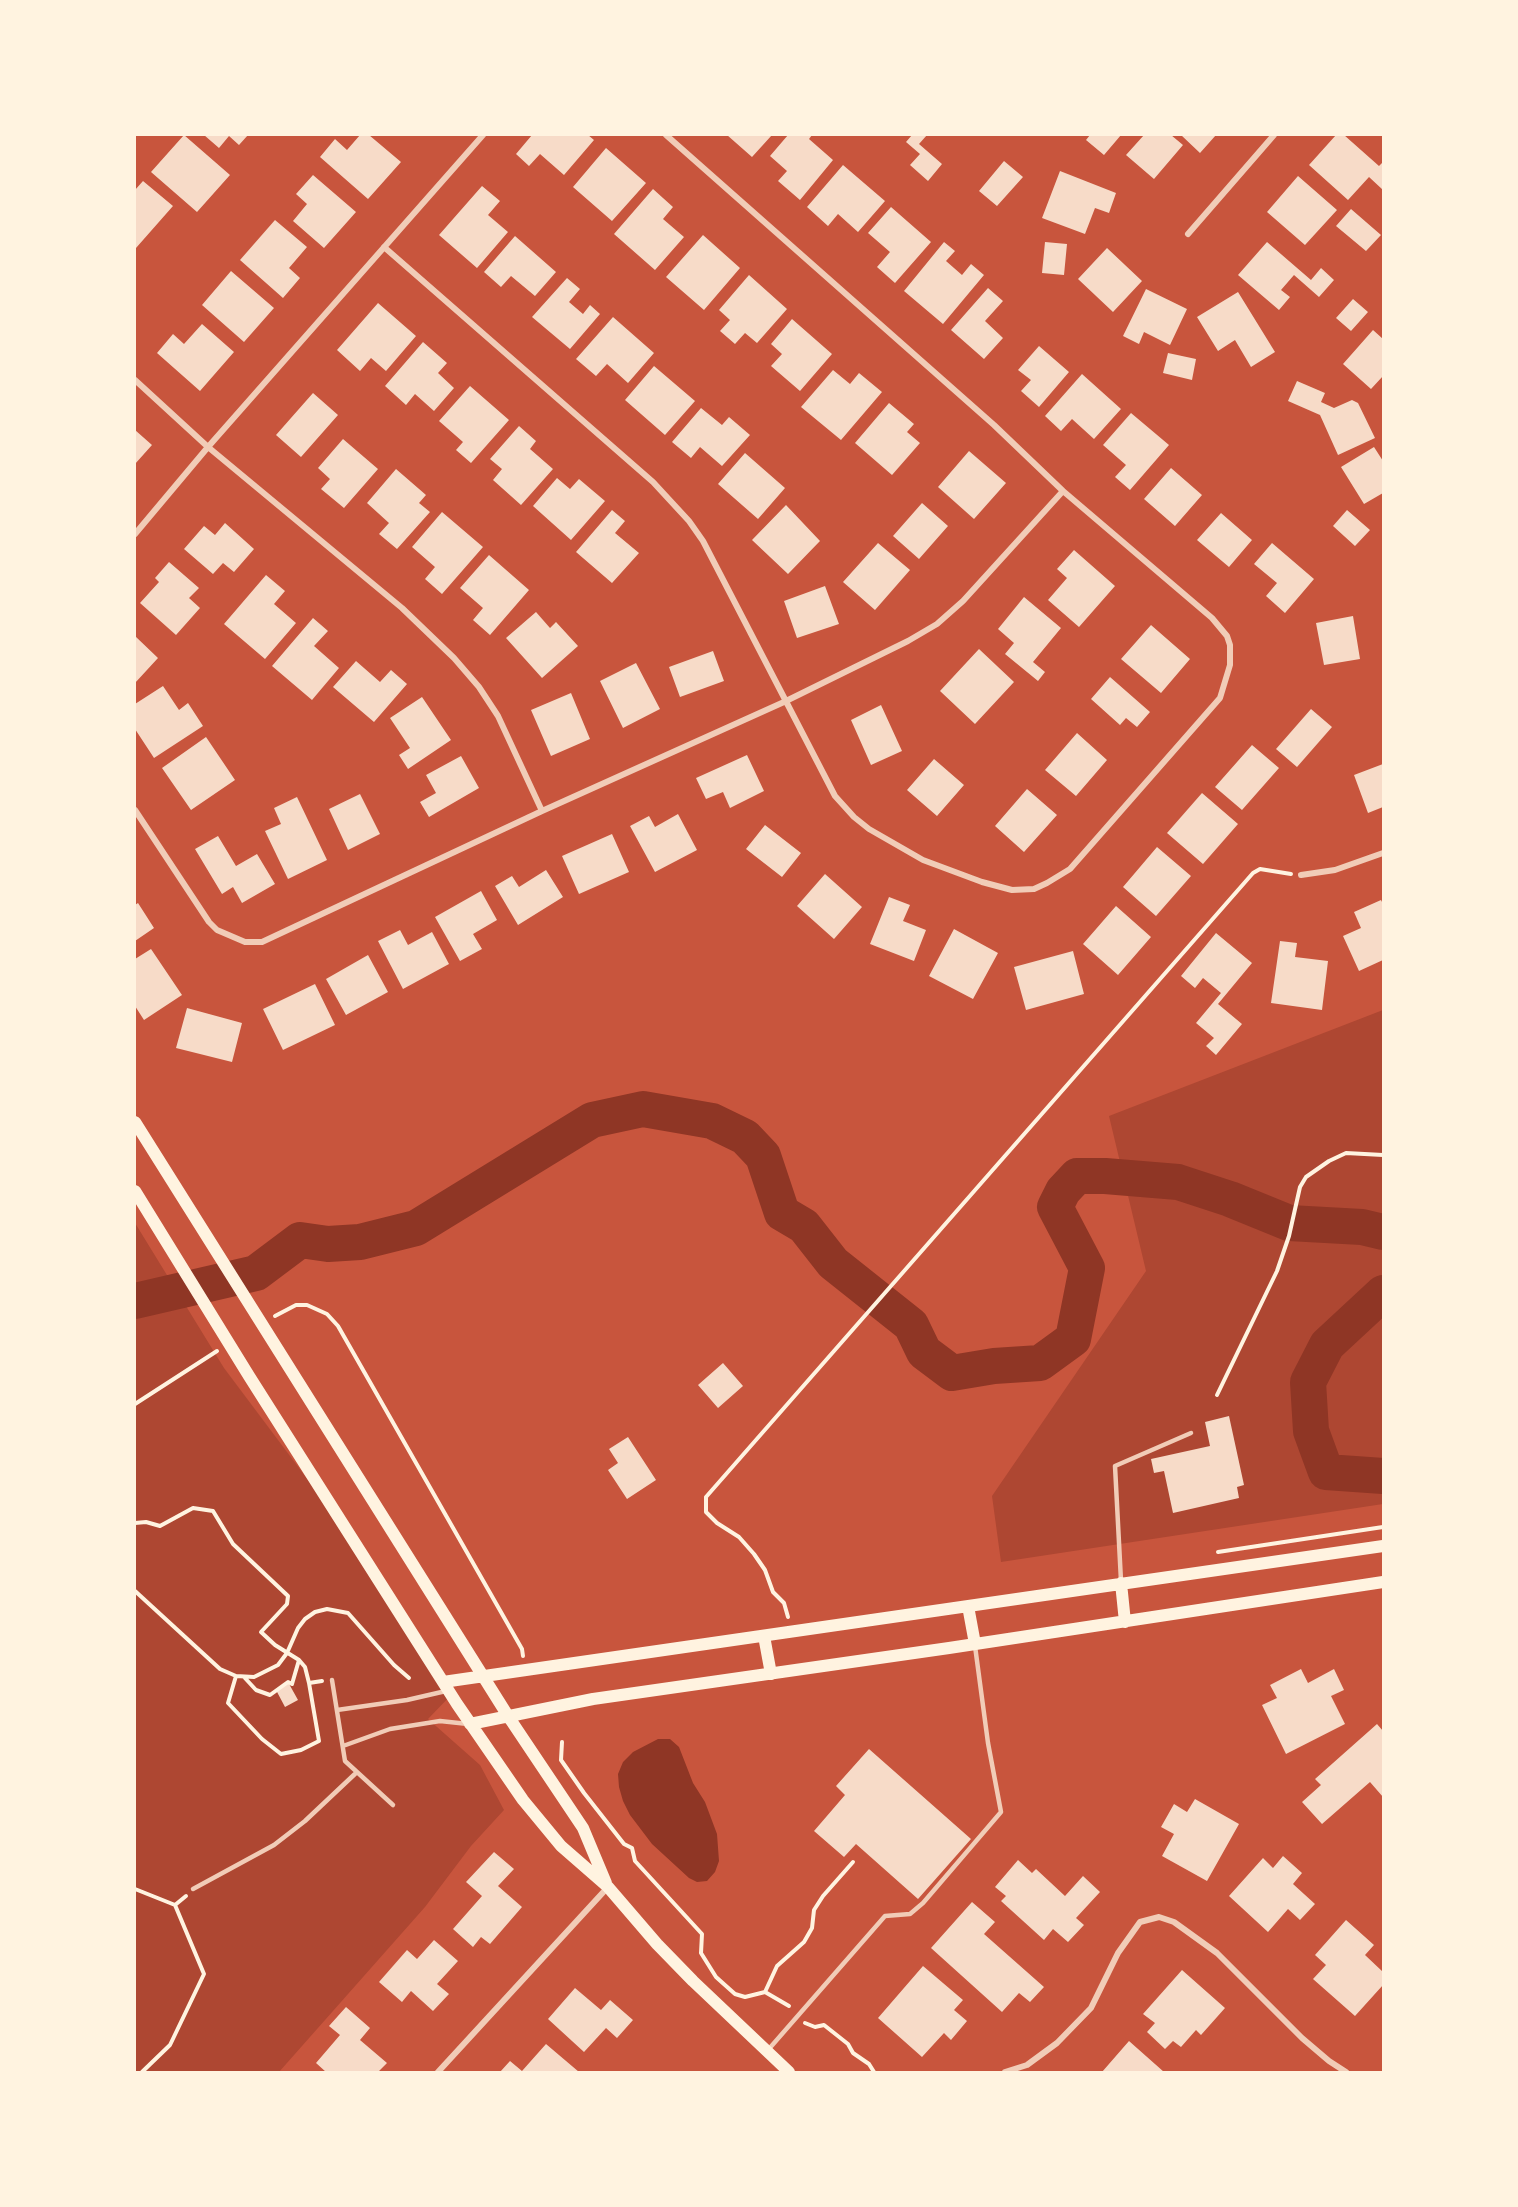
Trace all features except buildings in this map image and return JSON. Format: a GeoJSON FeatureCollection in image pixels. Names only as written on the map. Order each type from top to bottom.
{"type":"FeatureCollection","features":[{"type":"Feature","properties":{"kind":"main road"},"geometry":{"type":"LineString","coordinates":[[135,1122],[508,1716],[583,1828],[608,1887]]}},
{"type":"Feature","properties":{"kind":"main road"},"geometry":{"type":"LineString","coordinates":[[135,1191],[446,1687],[523,1800],[561,1846],[608,1887],[657,1944],[789,2072]]}},
{"type":"Feature","properties":{"kind":"main road"},"geometry":{"type":"LineString","coordinates":[[446,1687],[483,1676],[1383,1546]]}},
{"type":"Feature","properties":{"kind":"main road"},"geometry":{"type":"LineString","coordinates":[[470,1724],[593,1699],[1383,1582]]}},
{"type":"Feature","properties":{"kind":"main road"},"geometry":{"type":"LineString","coordinates":[[1121,1583],[1125,1622]]}},
{"type":"Feature","properties":{"kind":"main road"},"geometry":{"type":"LineString","coordinates":[[968,1606],[975,1644]]}},
{"type":"Feature","properties":{"kind":"main road"},"geometry":{"type":"LineString","coordinates":[[764,1636],[771,1674]]}},
{"type":"Feature","properties":{"kind":"street"},"geometry":{"type":"LineString","coordinates":[[135,534],[208,447],[483,135]]}},
{"type":"Feature","properties":{"kind":"street"},"geometry":{"type":"LineString","coordinates":[[384,248],[653,482],[689,522],[703,541],[834,796],[868,829],[923,860],[982,882],[1012,890],[1034,889],[1047,883],[1070,870],[1220,698],[1230,665],[1230,645],[1227,636],[1212,618],[1063,491],[994,425],[666,135]]}},
{"type":"Feature","properties":{"kind":"street"},"geometry":{"type":"LineString","coordinates":[[1188,234],[1274,135]]}},
{"type":"Feature","properties":{"kind":"street"},"geometry":{"type":"LineString","coordinates":[[135,380],[208,447],[402,608],[454,658],[479,687],[498,716],[542,811]]}},
{"type":"Feature","properties":{"kind":"street"},"geometry":{"type":"LineString","coordinates":[[135,810],[209,922],[217,930],[244,942],[262,942],[542,811],[784,702],[908,641],[937,624],[963,601],[1063,491]]}},
{"type":"Feature","properties":{"kind":"street"},"geometry":{"type":"LineString","coordinates":[[1301,875],[1335,870],[1383,853]]}},
{"type":"Feature","properties":{"kind":"street"},"geometry":{"type":"LineString","coordinates":[[438,2072],[608,1887]]}},
{"type":"Feature","properties":{"kind":"street"},"geometry":{"type":"LineString","coordinates":[[1005,2072],[1027,2065],[1057,2043],[1091,2008],[1118,1953],[1140,1922],[1159,1917],[1174,1922],[1217,1953],[1302,2038],[1346,2072]]}},
{"type":"Feature","properties":{"kind":"lane"},"geometry":{"type":"LineString","coordinates":[[1121,1583],[1115,1466],[1191,1433]]}},
{"type":"Feature","properties":{"kind":"lane"},"geometry":{"type":"LineString","coordinates":[[767,2052],[885,1916],[910,1914],[923,1903],[1001,1812],[988,1743],[975,1644]]}},
{"type":"Feature","properties":{"kind":"lane"},"geometry":{"type":"LineString","coordinates":[[332,1680],[345,1761],[393,1804]]}},
{"type":"Feature","properties":{"kind":"lane"},"geometry":{"type":"LineString","coordinates":[[337,1710],[407,1700],[446,1687]]}},
{"type":"Feature","properties":{"kind":"lane"},"geometry":{"type":"LineString","coordinates":[[343,1746],[390,1729],[440,1720],[470,1724]]}},
{"type":"Feature","properties":{"kind":"lane"},"geometry":{"type":"LineString","coordinates":[[193,1889],[274,1845],[305,1821],[357,1772]]}},
{"type":"Feature","properties":{"kind":"path"},"geometry":{"type":"LineString","coordinates":[[789,1618],[784,1603],[773,1592],[765,1570],[754,1554],[739,1537],[706,1512],[706,1497],[1253,873],[1260,869],[1301,875]]}},
{"type":"Feature","properties":{"kind":"path"},"geometry":{"type":"LineString","coordinates":[[1217,1395],[1277,1271],[1289,1236],[1300,1188],[1306,1177],[1329,1161],[1346,1153],[1383,1155]]}},
{"type":"Feature","properties":{"kind":"path"},"geometry":{"type":"LineString","coordinates":[[269,1319],[296,1305],[308,1305],[327,1314],[338,1326],[522,1649],[525,1662]]}},
{"type":"Feature","properties":{"kind":"path"},"geometry":{"type":"LineString","coordinates":[[135,1404],[220,1350]]}},
{"type":"Feature","properties":{"kind":"path"},"geometry":{"type":"LineString","coordinates":[[135,1523],[146,1522],[160,1526],[193,1508],[213,1511],[233,1544],[288,1596],[287,1604],[261,1632],[275,1646],[299,1660],[305,1667],[319,1741],[301,1750],[281,1754],[262,1740],[228,1703],[236,1676]]}},
{"type":"Feature","properties":{"kind":"path"},"geometry":{"type":"LineString","coordinates":[[135,1592],[220,1669],[236,1676],[254,1677],[278,1665],[305,1619],[315,1612],[327,1609],[348,1613],[394,1665],[409,1678]]}},
{"type":"Feature","properties":{"kind":"path"},"geometry":{"type":"LineString","coordinates":[[243,1677],[256,1690],[270,1695],[288,1682],[292,1684],[299,1660]]}},
{"type":"Feature","properties":{"kind":"path"},"geometry":{"type":"LineString","coordinates":[[309,1683],[332,1680]]}},
{"type":"Feature","properties":{"kind":"path"},"geometry":{"type":"LineString","coordinates":[[562,1742],[561,1760],[584,1793],[624,1844],[632,1848],[635,1862],[702,1934],[701,1953],[716,1977],[735,1994],[745,1997],[765,1992],[789,2006]]}},
{"type":"Feature","properties":{"kind":"path"},"geometry":{"type":"LineString","coordinates":[[765,1992],[777,1966],[804,1942],[812,1928],[814,1910],[823,1896],[853,1862]]}},
{"type":"Feature","properties":{"kind":"path"},"geometry":{"type":"LineString","coordinates":[[135,1889],[175,1905],[204,1974],[171,2046],[142,2072]]}},
{"type":"Feature","properties":{"kind":"path"},"geometry":{"type":"LineString","coordinates":[[804,2022],[815,2027],[824,2025],[848,2044],[874,2072]]}},
{"type":"Feature","properties":{"kind":"shaded area"},"geometry":{"type":"Polygon","coordinates":[[[1383,1010],[1383,1504],[1001,1562],[992,1496],[1146,1271],[1109,1116],[1383,1010]]]}},
{"type":"Feature","properties":{"kind":"shaded area"},"geometry":{"type":"Polygon","coordinates":[[[135,1223],[224,1368],[356,1544],[455,1691],[428,1719],[480,1765],[504,1810],[471,1846],[425,1907],[279,2072],[135,2072],[135,1223]]]}},
{"type":"Feature","properties":{"kind":"shaded area"},"geometry":{"type":"Polygon","coordinates":[[[658,1739],[670,1739],[679,1747],[693,1783],[705,1802],[717,1834],[719,1861],[715,1872],[707,1881],[697,1882],[689,1878],[652,1844],[630,1815],[623,1801],[618,1774],[623,1762],[633,1752],[658,1739]]]}},
{"type":"Feature","properties":{"kind":"waterway"},"geometry":{"type":"LineString","coordinates":[[135,1301],[256,1273],[300,1240],[328,1244],[360,1242],[416,1228],[592,1120],[643,1109],[712,1121],[745,1137],[763,1156],[782,1213],[804,1226],[833,1263],[911,1325],[924,1352],[952,1373],[994,1366],[1040,1363],[1073,1339],[1087,1268],[1055,1207],[1063,1191],[1077,1176],[1178,1182],[1230,1199],[1289,1223],[1362,1227],[1383,1232]]}},
{"type":"Feature","properties":{"kind":"waterway"},"geometry":{"type":"LineString","coordinates":[[1383,1293],[1327,1345],[1308,1382],[1311,1431],[1326,1472],[1383,1476]]}}]}
